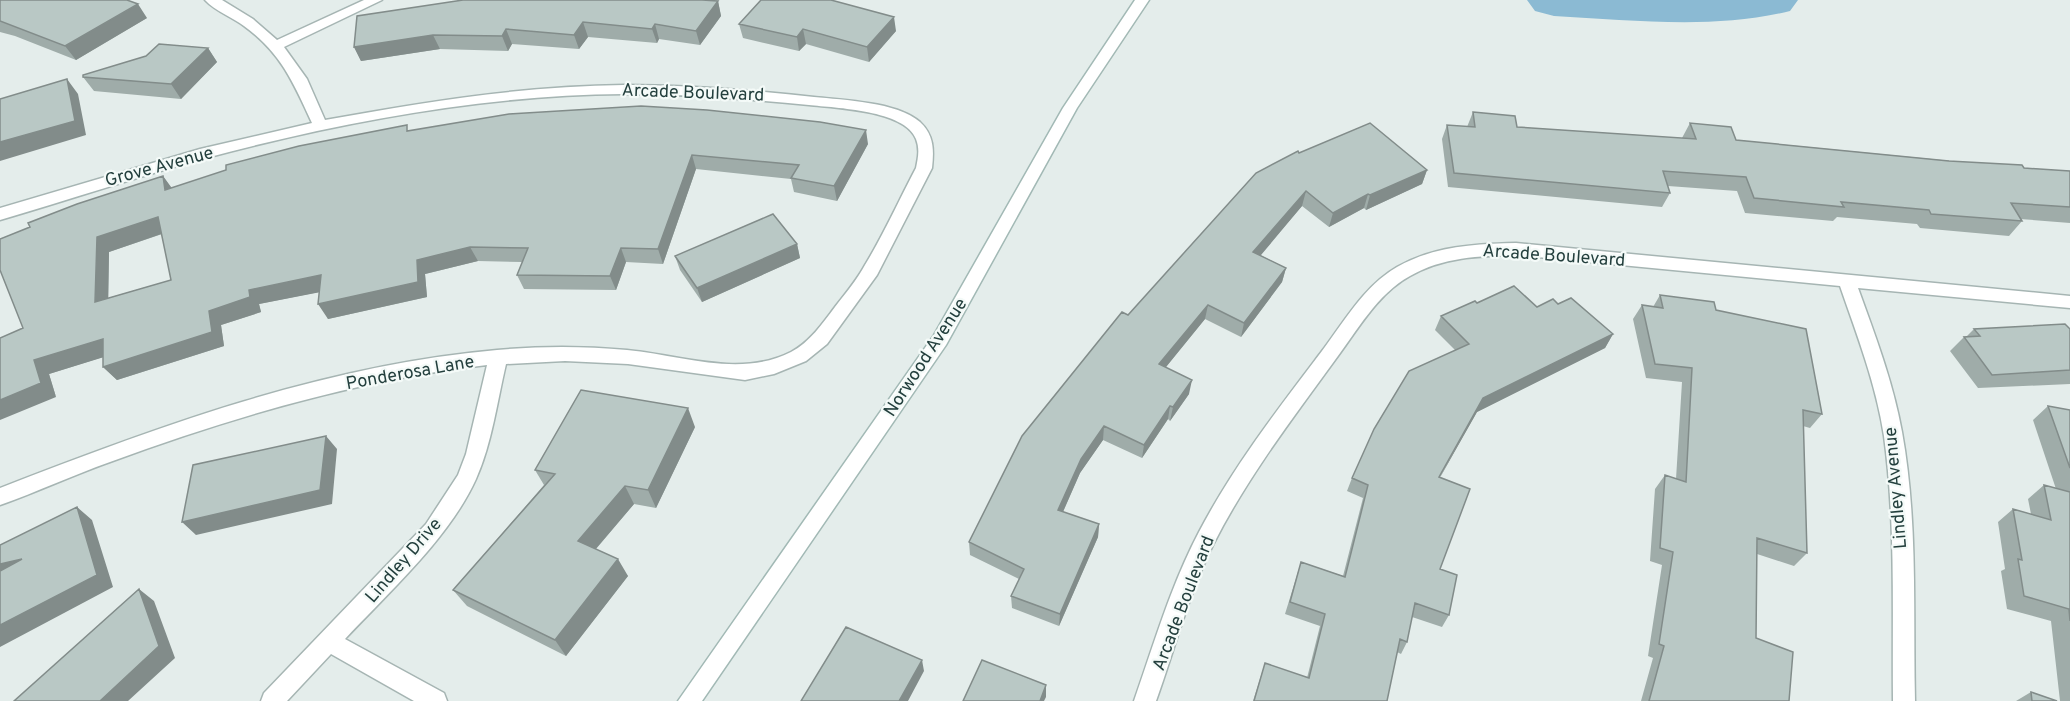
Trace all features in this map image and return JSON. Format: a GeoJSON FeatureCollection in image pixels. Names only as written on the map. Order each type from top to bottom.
{"type":"FeatureCollection","features":[{"type":"Feature","properties":{"kind":"street"},"geometry":{"type":"LineString","coordinates":[[212,0],[236,13],[275,46],[296,74],[320,125]]}},
{"type":"Feature","properties":{"kind":"street"},"geometry":{"type":"LineString","coordinates":[[275,46],[375,0]]}},
{"type":"Feature","properties":{"kind":"street","name":"Norwood Avenue"},"geometry":{"type":"LineString","coordinates":[[689,701],[940,340],[1070,108],[1142,0]]}},
{"type":"Feature","properties":{"kind":"street","name":"Arcade Boulevard"},"geometry":{"type":"LineString","coordinates":[[320,125],[473,99],[564,91],[642,89],[711,90],[797,98],[882,110],[901,116],[918,129],[925,138],[927,157],[924,168],[871,271],[825,333]]}},
{"type":"Feature","properties":{"kind":"street","name":"Grove Avenue"},"geometry":{"type":"LineString","coordinates":[[0,214],[90,185],[201,154],[320,125]]}},
{"type":"Feature","properties":{"kind":"street","name":"Arcade Boulevard"},"geometry":{"type":"LineString","coordinates":[[1145,701],[1186,585],[1216,520],[1252,462],[1369,300],[1383,285],[1422,261],[1444,254],[1470,250],[1516,249],[2070,302]]}},
{"type":"Feature","properties":{"kind":"street","name":"Lindley Avenue"},"geometry":{"type":"LineString","coordinates":[[1847,281],[1881,378],[1893,435],[1899,494],[1904,701]]}},
{"type":"Feature","properties":{"kind":"street","name":"Ponderosa Lane"},"geometry":{"type":"LineString","coordinates":[[0,496],[103,456],[238,411],[366,377],[436,364],[498,357],[565,354],[628,357],[745,373],[774,368],[800,356],[825,333]]}},
{"type":"Feature","properties":{"kind":"street","name":"Lindley Drive"},"geometry":{"type":"LineString","coordinates":[[272,701],[434,530],[466,479],[476,454],[498,357]]}},
{"type":"Feature","properties":{"kind":"street"},"geometry":{"type":"LineString","coordinates":[[329,641],[436,701]]}},
{"type":"Feature","properties":{"kind":"building"},"geometry":{"type":"Polygon","coordinates":[[[0,0],[127,0],[138,4],[65,46],[0,21],[0,0]]]}},
{"type":"Feature","properties":{"kind":"building"},"geometry":{"type":"Polygon","coordinates":[[[463,0],[718,1],[696,31],[655,24],[652,29],[583,22],[574,35],[506,29],[502,36],[433,35],[354,47],[357,16],[463,0]]]}},
{"type":"Feature","properties":{"kind":"building"},"geometry":{"type":"Polygon","coordinates":[[[761,0],[831,0],[894,17],[867,47],[803,29],[797,37],[739,24],[761,0]]]}},
{"type":"Feature","properties":{"kind":"building"},"geometry":{"type":"Polygon","coordinates":[[[159,44],[208,48],[171,84],[83,77],[83,75],[146,56],[159,44]]]}},
{"type":"Feature","properties":{"kind":"building"},"geometry":{"type":"Polygon","coordinates":[[[67,79],[75,121],[0,142],[0,99],[67,79]]]}},
{"type":"Feature","properties":{"kind":"building"},"geometry":{"type":"Polygon","coordinates":[[[641,106],[707,110],[820,122],[866,130],[834,186],[791,178],[799,165],[692,155],[658,249],[621,248],[610,276],[517,275],[528,248],[470,247],[417,260],[418,282],[318,304],[321,275],[249,290],[250,297],[209,311],[212,332],[103,367],[103,339],[34,360],[41,383],[0,400],[0,338],[23,328],[0,270],[0,239],[30,227],[28,223],[77,204],[163,176],[165,190],[226,170],[226,165],[299,146],[407,125],[407,131],[509,114],[641,106]],[[158,217],[97,237],[95,302],[171,280],[158,217]]]}},
{"type":"Feature","properties":{"kind":"building"},"geometry":{"type":"Polygon","coordinates":[[[1473,112],[1515,116],[1517,127],[1696,139],[1690,123],[1731,127],[1736,140],[2070,171],[2070,207],[2011,203],[2022,221],[1931,214],[1929,210],[1841,202],[1844,207],[1754,198],[1746,177],[1663,171],[1670,193],[1454,173],[1447,125],[1475,127],[1473,112]]]}},
{"type":"Feature","properties":{"kind":"building"},"geometry":{"type":"Polygon","coordinates":[[[1370,123],[1427,170],[1368,194],[1333,213],[1306,191],[1253,252],[1286,268],[1244,323],[1208,305],[1159,364],[1192,380],[1173,407],[1170,406],[1144,445],[1104,426],[1081,459],[1058,510],[1099,524],[1060,614],[1011,596],[1024,569],[969,542],[1022,436],[1122,312],[1128,315],[1256,173],[1298,151],[1299,153],[1370,123]]]}},
{"type":"Feature","properties":{"kind":"building"},"geometry":{"type":"Polygon","coordinates":[[[773,214],[797,244],[697,288],[675,256],[773,214]]]}},
{"type":"Feature","properties":{"kind":"building"},"geometry":{"type":"Polygon","coordinates":[[[1514,286],[1537,307],[1553,299],[1558,304],[1571,298],[1613,334],[1483,398],[1439,477],[1470,489],[1440,569],[1457,575],[1449,615],[1415,603],[1407,642],[1400,639],[1387,701],[1254,701],[1265,663],[1309,678],[1325,614],[1290,602],[1301,562],[1345,577],[1368,485],[1352,478],[1374,429],[1409,371],[1469,344],[1441,316],[1514,286]]]}},
{"type":"Feature","properties":{"kind":"building"},"geometry":{"type":"Polygon","coordinates":[[[1660,295],[1714,302],[1716,310],[1806,329],[1822,414],[1803,410],[1807,553],[1757,538],[1756,638],[1793,652],[1789,701],[1649,701],[1664,646],[1659,644],[1673,552],[1660,548],[1665,475],[1686,482],[1692,368],[1655,364],[1642,305],[1663,308],[1660,295]]]}},
{"type":"Feature","properties":{"kind":"building"},"geometry":{"type":"Polygon","coordinates":[[[2065,324],[2070,329],[2070,370],[1992,375],[1964,337],[1980,336],[1974,329],[2065,324]]]}},
{"type":"Feature","properties":{"kind":"building"},"geometry":{"type":"Polygon","coordinates":[[[581,390],[688,408],[648,490],[625,486],[578,541],[618,559],[555,640],[453,590],[555,474],[535,470],[581,390]]]}},
{"type":"Feature","properties":{"kind":"building"},"geometry":{"type":"Polygon","coordinates":[[[2048,406],[2070,410],[2070,468],[2048,406]]]}},
{"type":"Feature","properties":{"kind":"building"},"geometry":{"type":"Polygon","coordinates":[[[326,436],[320,490],[182,522],[193,465],[326,436]]]}},
{"type":"Feature","properties":{"kind":"building"},"geometry":{"type":"Polygon","coordinates":[[[2044,485],[2070,492],[2070,621],[2069,609],[2024,596],[2018,559],[2022,560],[2013,509],[2051,520],[2044,485]]]}},
{"type":"Feature","properties":{"kind":"building"},"geometry":{"type":"Polygon","coordinates":[[[77,507],[97,575],[0,625],[0,571],[22,559],[0,564],[0,545],[77,507]]]}},
{"type":"Feature","properties":{"kind":"building"},"geometry":{"type":"Polygon","coordinates":[[[139,589],[159,646],[100,701],[14,701],[139,589]]]}},
{"type":"Feature","properties":{"kind":"building"},"geometry":{"type":"Polygon","coordinates":[[[846,627],[922,660],[899,701],[801,701],[846,627]]]}},
{"type":"Feature","properties":{"kind":"building"},"geometry":{"type":"Polygon","coordinates":[[[982,660],[1046,685],[1040,701],[963,701],[982,660]]]}},
{"type":"Feature","properties":{"kind":"building"},"geometry":{"type":"Polygon","coordinates":[[[2031,692],[2057,701],[2032,701],[2031,692]]]}},
{"type":"Feature","properties":{"kind":"waterway"},"geometry":{"type":"LineString","coordinates":[[1554,0],[1684,7],[1771,0]]}}]}
